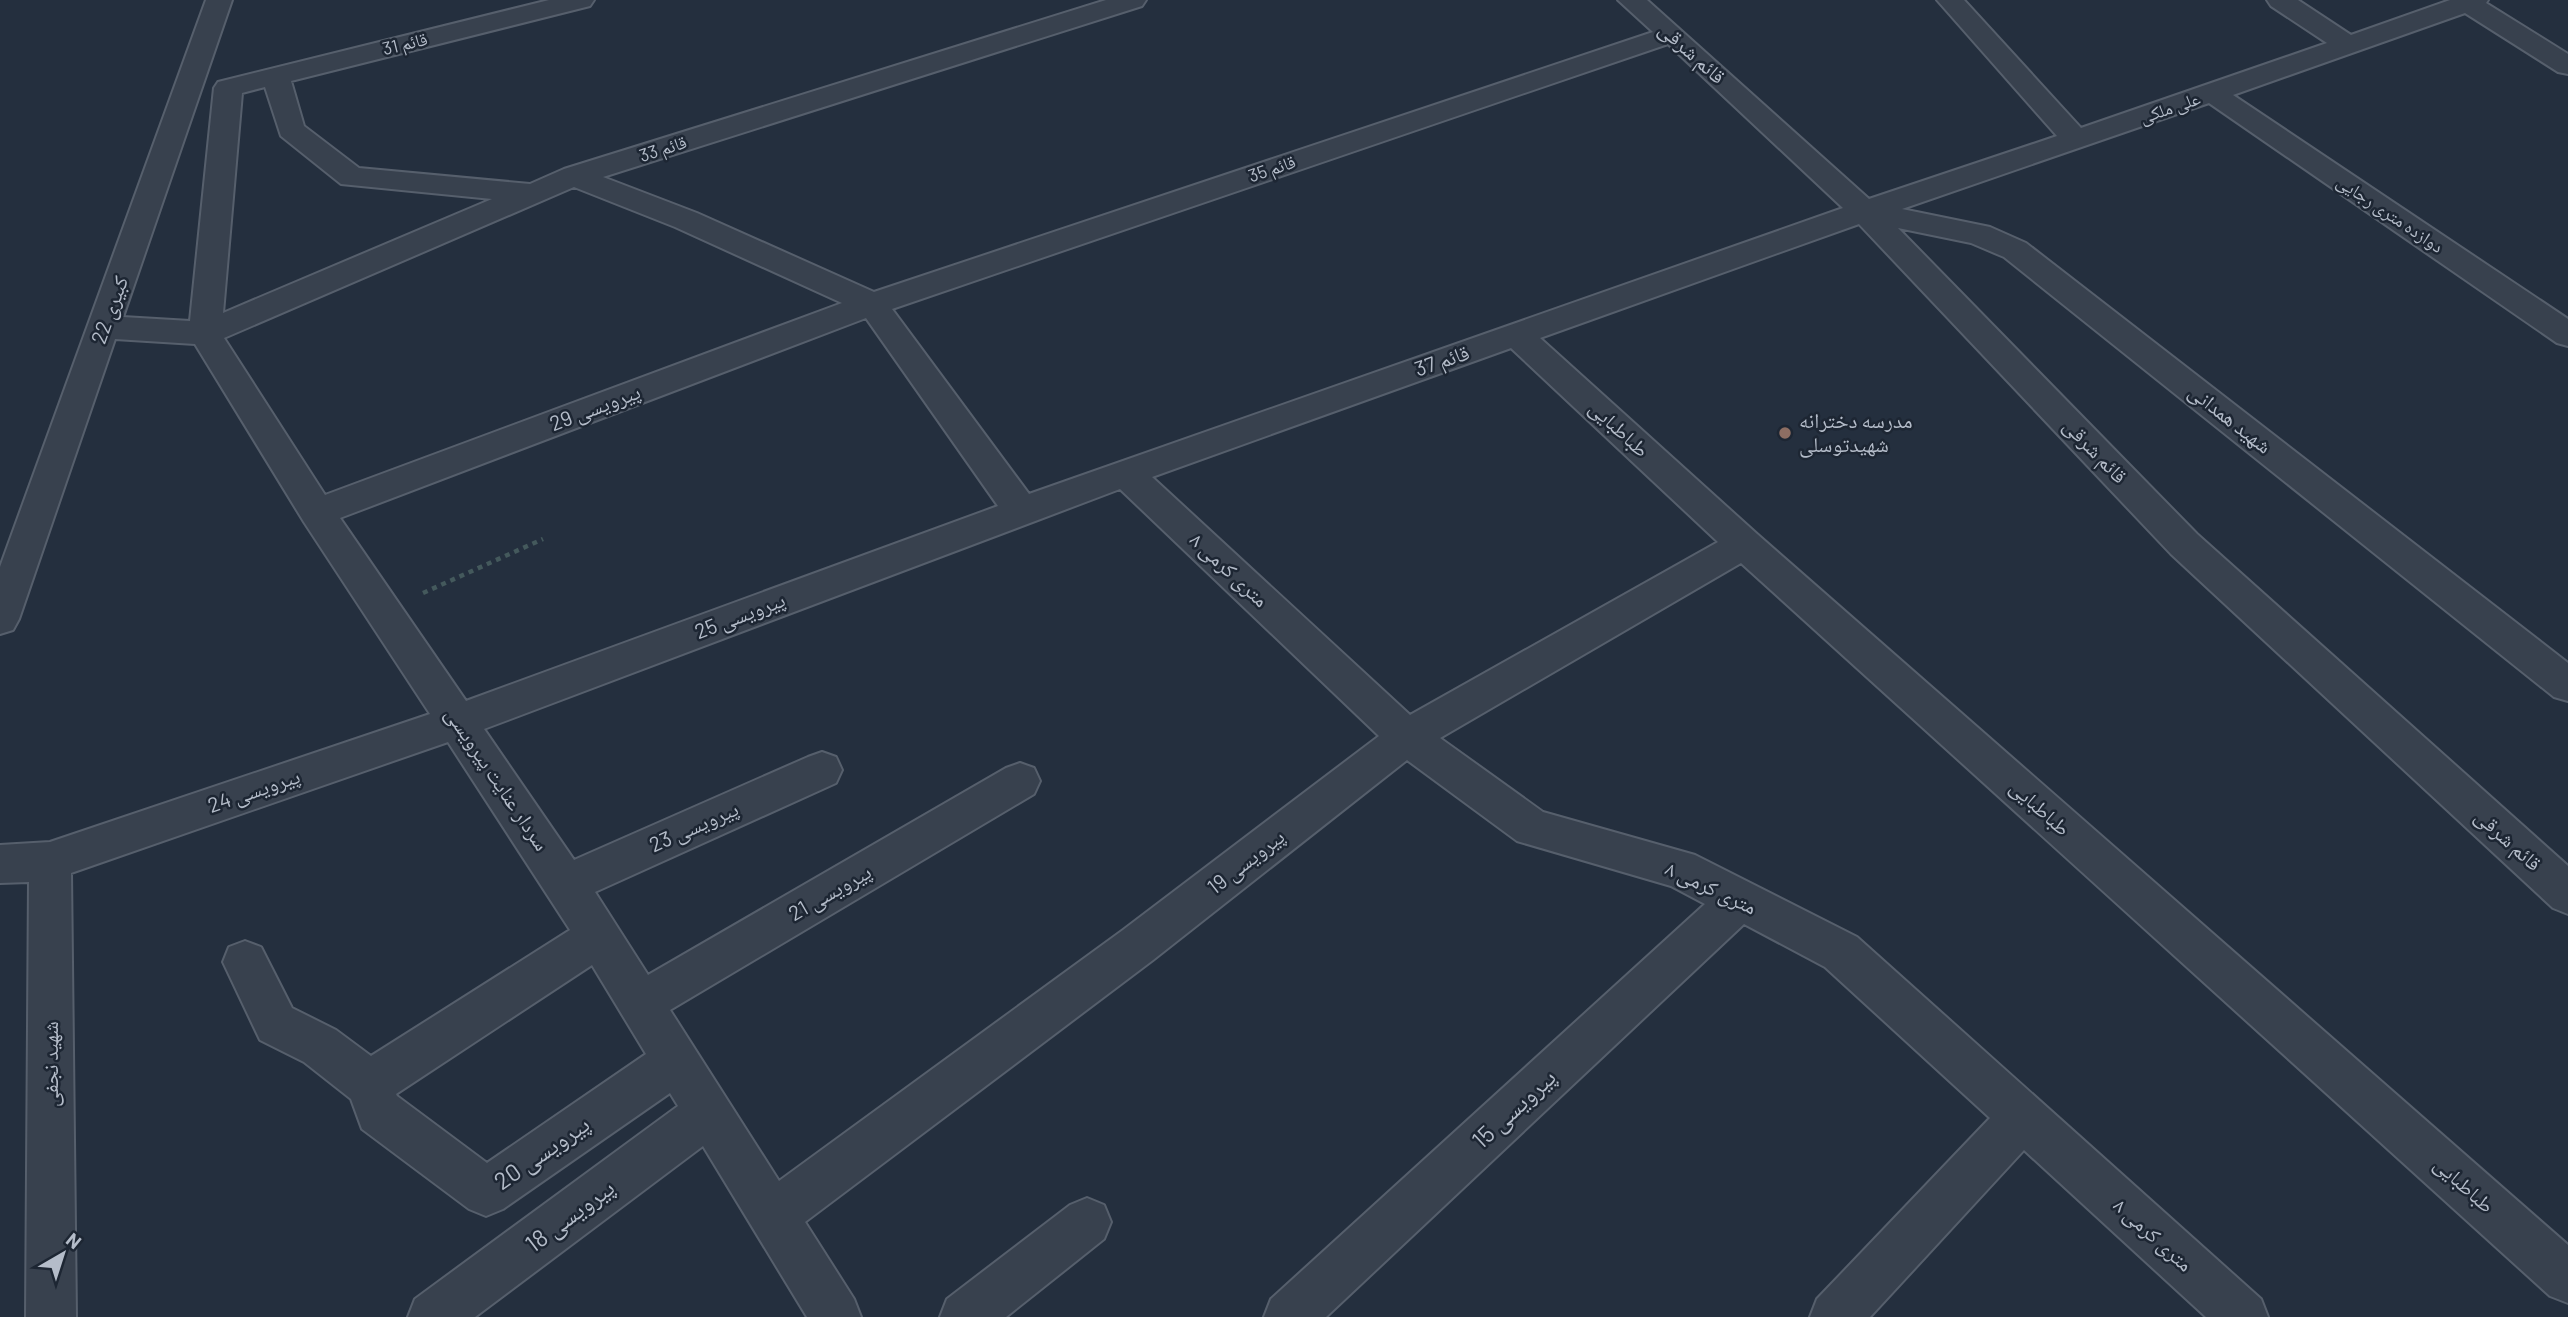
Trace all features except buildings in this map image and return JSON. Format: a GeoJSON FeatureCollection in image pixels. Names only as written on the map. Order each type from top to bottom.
{"type":"FeatureCollection","features":[{"type":"Feature","properties":{"kind":"street","name":"کبیری 22"},"geometry":{"type":"LineString","coordinates":[[0,618],[219,0]]}},
{"type":"Feature","properties":{"kind":"street","name":"قائم 31"},"geometry":{"type":"LineString","coordinates":[[205,333],[228,88],[582,0]]}},
{"type":"Feature","properties":{"kind":"street","name":"قائم 33"},"geometry":{"type":"LineString","coordinates":[[205,333],[575,177],[1133,0]]}},
{"type":"Feature","properties":{"kind":"street","name":"قائم شرقی"},"geometry":{"type":"LineString","coordinates":[[1630,0],[1672,34],[1864,211],[2185,544],[2568,894]]}},
{"type":"Feature","properties":{"kind":"street"},"geometry":{"type":"LineString","coordinates":[[1950,0],[2076,140]]}},
{"type":"Feature","properties":{"kind":"street"},"geometry":{"type":"LineString","coordinates":[[2280,0],[2347,44]]}},
{"type":"Feature","properties":{"kind":"street"},"geometry":{"type":"LineString","coordinates":[[2470,1],[2568,66]]}},
{"type":"Feature","properties":{"kind":"street","name":"علی ملکی"},"geometry":{"type":"LineString","coordinates":[[1864,211],[2212,93],[2470,1]]}},
{"type":"Feature","properties":{"kind":"street","name":"قائم 35"},"geometry":{"type":"LineString","coordinates":[[872,303],[1672,34]]}},
{"type":"Feature","properties":{"kind":"street"},"geometry":{"type":"LineString","coordinates":[[276,76],[291,130],[351,177],[535,194]]}},
{"type":"Feature","properties":{"kind":"street","name":"دوازده متری رجایی"},"geometry":{"type":"LineString","coordinates":[[2212,93],[2568,335]]}},
{"type":"Feature","properties":{"kind":"street"},"geometry":{"type":"LineString","coordinates":[[575,177],[686,220],[872,303],[1021,510]]}},
{"type":"Feature","properties":{"kind":"street","name":"قائم 37"},"geometry":{"type":"LineString","coordinates":[[1021,510],[1864,211]]}},
{"type":"Feature","properties":{"kind":"street","name":"شهید همدانی"},"geometry":{"type":"LineString","coordinates":[[1864,211],[1979,234],[2015,250],[2568,685]]}},
{"type":"Feature","properties":{"kind":"street","name":"پیرویسی 29"},"geometry":{"type":"LineString","coordinates":[[317,512],[872,303]]}},
{"type":"Feature","properties":{"kind":"street"},"geometry":{"type":"LineString","coordinates":[[104,327],[205,333]]}},
{"type":"Feature","properties":{"kind":"street","name":"سردار عنایت پیرویسی"},"geometry":{"type":"LineString","coordinates":[[205,333],[317,512],[566,884],[836,1317]]}},
{"type":"Feature","properties":{"kind":"street","name":"طباطبایی"},"geometry":{"type":"LineString","coordinates":[[1516,334],[1744,544],[2568,1278]]}},
{"type":"Feature","properties":{"kind":"street","name":"۸ متری کرمی"},"geometry":{"type":"LineString","coordinates":[[1125,473],[1407,737],[1532,828],[1680,869],[1841,952],[2243,1317]]}},
{"type":"Feature","properties":{"kind":"street","name":"پیرویسی 25"},"geometry":{"type":"LineString","coordinates":[[459,721],[1021,510]]}},
{"type":"Feature","properties":{"kind":"street","name":"پیرویسی 19"},"geometry":{"type":"LineString","coordinates":[[772,1216],[1138,945],[1407,737],[1744,544]]}},
{"type":"Feature","properties":{"kind":"street","name":"پیرویسی 24"},"geometry":{"type":"LineString","coordinates":[[50,861],[459,721]]}},
{"type":"Feature","properties":{"kind":"street","name":"پیرویسی 23"},"geometry":{"type":"LineString","coordinates":[[566,884],[822,771]]}},
{"type":"Feature","properties":{"kind":"street","name":"پیرویسی 21"},"geometry":{"type":"LineString","coordinates":[[639,1004],[1020,781]]}},
{"type":"Feature","properties":{"kind":"street"},"geometry":{"type":"LineString","coordinates":[[0,864],[50,861]]}},
{"type":"Feature","properties":{"kind":"street","name":"شهید نجفی"},"geometry":{"type":"LineString","coordinates":[[50,861],[51,1317]]}},
{"type":"Feature","properties":{"kind":"street","name":"پیرویسی 15"},"geometry":{"type":"LineString","coordinates":[[1289,1317],[1740,900]]}},
{"type":"Feature","properties":{"kind":"street"},"geometry":{"type":"LineString","coordinates":[[369,1084],[597,937]]}},
{"type":"Feature","properties":{"kind":"street","name":"پیرویسی 20"},"geometry":{"type":"LineString","coordinates":[[245,962],[276,1024],[320,1045],[369,1084],[379,1112],[486,1192],[675,1062]]}},
{"type":"Feature","properties":{"kind":"street","name":"پیرویسی 18"},"geometry":{"type":"LineString","coordinates":[[433,1317],[707,1114]]}},
{"type":"Feature","properties":{"kind":"street"},"geometry":{"type":"LineString","coordinates":[[1835,1317],[2023,1117]]}},
{"type":"Feature","properties":{"kind":"street"},"geometry":{"type":"LineString","coordinates":[[965,1317],[1087,1222]]}},
{"type":"Feature","properties":{"kind":"path"},"geometry":{"type":"LineString","coordinates":[[384,611],[542,539]]}},
{"type":"Feature","properties":{"kind":"place","name":"مدرسه دخترانه شهیدتوسلی"},"geometry":{"type":"Point","coordinates":[1785,433]}}]}
